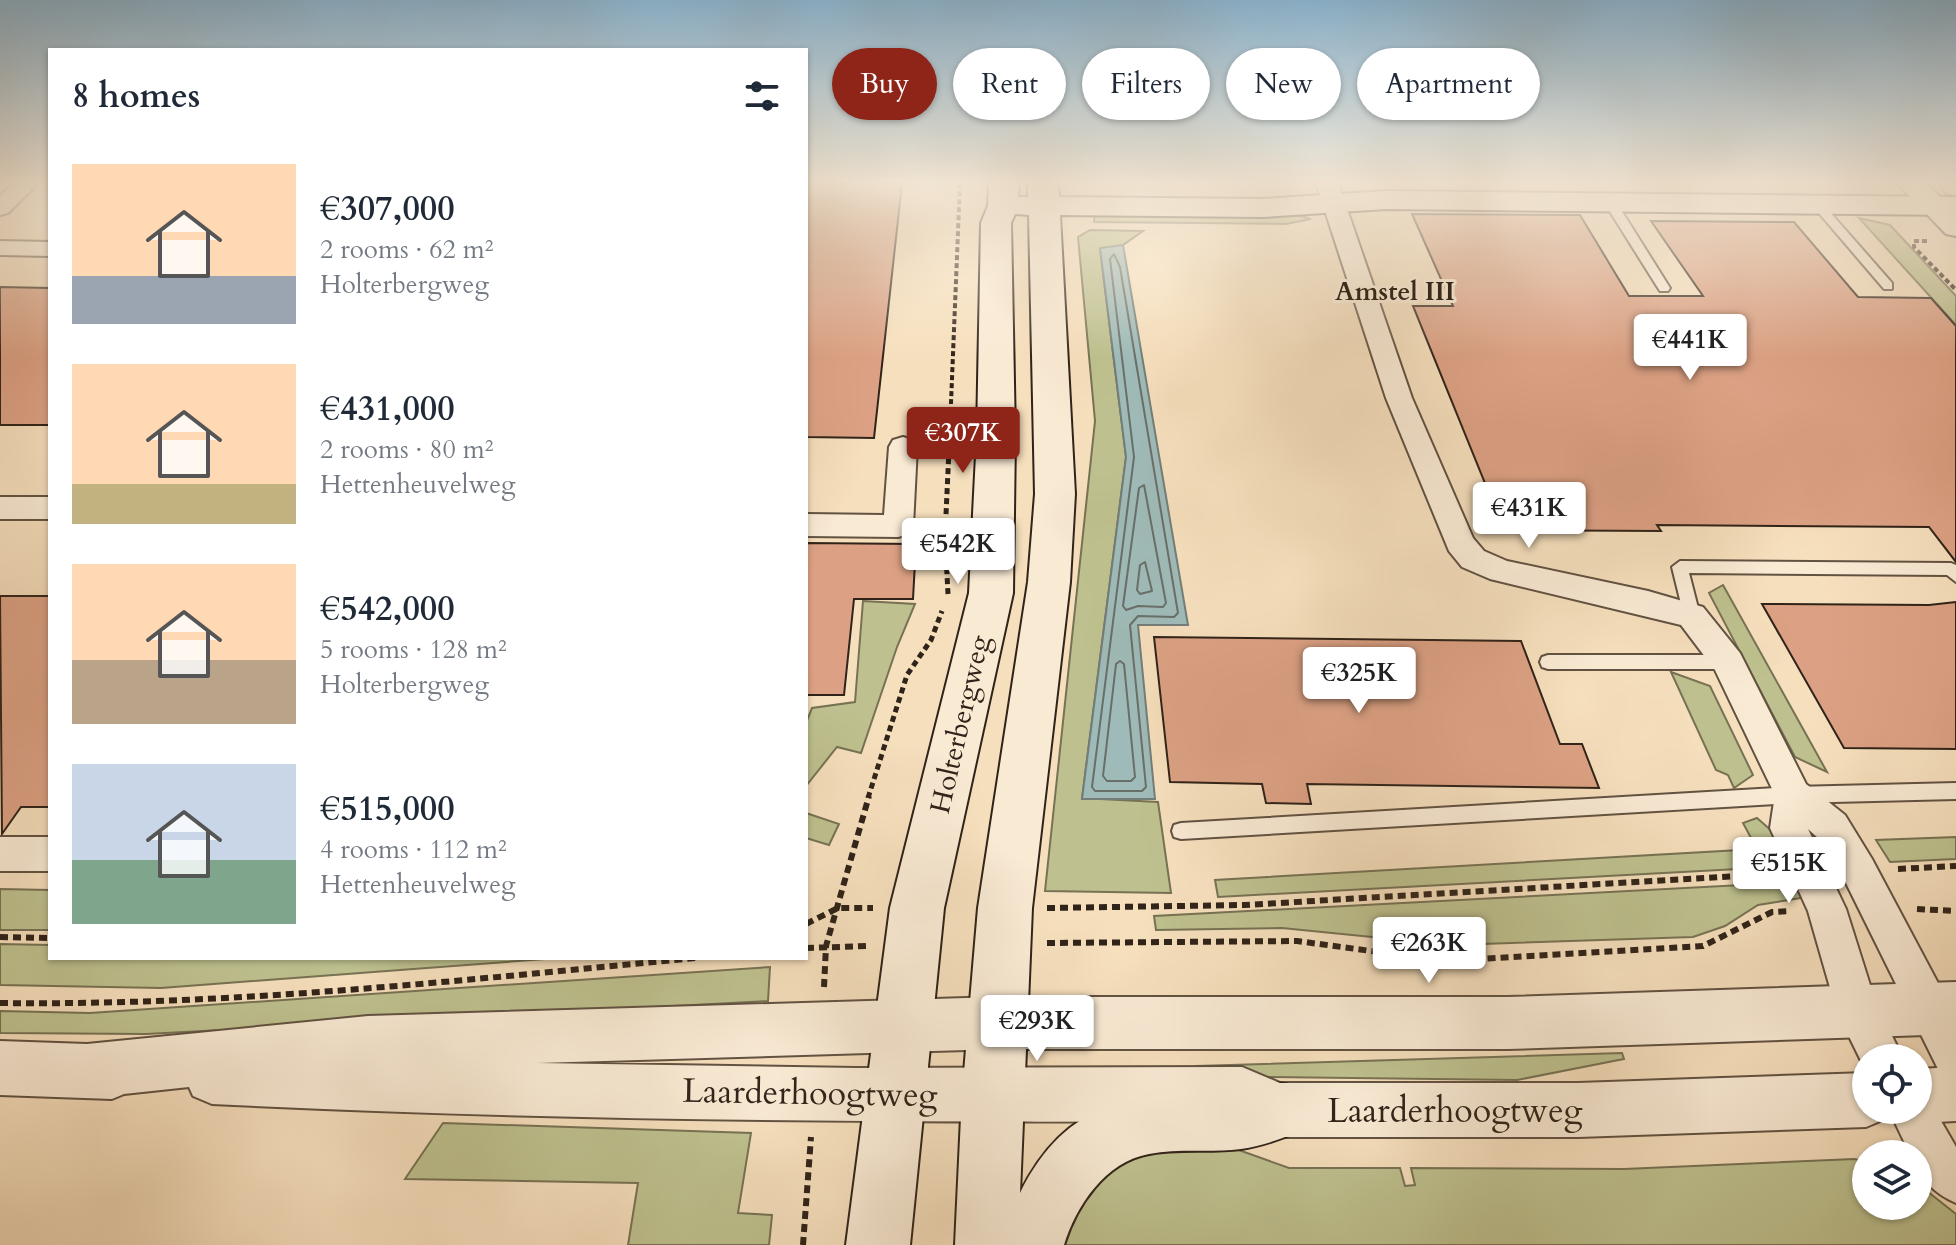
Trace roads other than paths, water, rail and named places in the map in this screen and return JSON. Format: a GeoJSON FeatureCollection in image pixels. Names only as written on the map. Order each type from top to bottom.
{"type":"FeatureCollection","features":[{"type":"Feature","properties":{"kind":"main road","name":"Holterbergweg"},"geometry":{"type":"LineString","coordinates":[[878,1245],[893,1093],[917,908],[991,593],[996,435],[996,241]]}},
{"type":"Feature","properties":{"kind":"main road"},"geometry":{"type":"LineString","coordinates":[[987,1245],[992,1096],[1004,927],[1049,582],[1055,494],[1046,241]]}},
{"type":"Feature","properties":{"kind":"main road"},"geometry":{"type":"LineString","coordinates":[[1032,1245],[1045,1210],[1065,1177],[1092,1149],[1115,1133],[1132,1125],[1164,1121],[1247,1121],[1279,1110]]}},
{"type":"Feature","properties":{"kind":"street"},"geometry":{"type":"LineString","coordinates":[[1347,241],[1399,398],[1460,543],[1473,559],[1501,571],[1648,603],[1692,616],[1728,662],[1793,795],[1832,827],[1943,1008],[1956,1060]]}},
{"type":"Feature","properties":{"kind":"street"},"geometry":{"type":"LineString","coordinates":[[0,248],[48,249]]}},
{"type":"Feature","properties":{"kind":"street"},"geometry":{"type":"LineString","coordinates":[[822,525],[898,526],[903,447]]}},
{"type":"Feature","properties":{"kind":"street"},"geometry":{"type":"LineString","coordinates":[[0,508],[48,508]]}},
{"type":"Feature","properties":{"kind":"street"},"geometry":{"type":"LineString","coordinates":[[1793,795],[1788,828],[1807,873],[1827,909],[1858,1012],[1875,1044]]}},
{"type":"Feature","properties":{"kind":"street"},"geometry":{"type":"LineString","coordinates":[[0,854],[48,854]]}},
{"type":"Feature","properties":{"kind":"street","name":"Laarderhoogtweg"},"geometry":{"type":"LineString","coordinates":[[87,1071],[368,1042],[999,1023],[1508,1023],[1943,1008]]}},
{"type":"Feature","properties":{"kind":"street","name":"Laarderhoogtweg"},"geometry":{"type":"LineString","coordinates":[[0,1068],[350,1085],[992,1096],[1242,1094],[1279,1110],[1578,1110],[1852,1100]]}},
{"type":"Feature","properties":{"kind":"street"},"geometry":{"type":"LineString","coordinates":[[1932,1095],[1956,1094]]}},
{"type":"Feature","properties":{"kind":"street"},"geometry":{"type":"LineString","coordinates":[[1918,1124],[1938,1161],[1956,1180]]}},
{"type":"Feature","properties":{"kind":"lane"},"geometry":{"type":"LineString","coordinates":[[1635,241],[1664,288]]}},
{"type":"Feature","properties":{"kind":"lane"},"geometry":{"type":"LineString","coordinates":[[1849,241],[1888,286]]}},
{"type":"Feature","properties":{"kind":"lane"},"geometry":{"type":"LineString","coordinates":[[1692,616],[1680,567],[1951,569],[1956,576]]}},
{"type":"Feature","properties":{"kind":"lane"},"geometry":{"type":"LineString","coordinates":[[1548,662],[1728,662]]}},
{"type":"Feature","properties":{"kind":"lane"},"geometry":{"type":"LineString","coordinates":[[1181,831],[1793,795],[1956,791]]}},
{"type":"Feature","properties":{"kind":"water"},"geometry":{"type":"Polygon","coordinates":[[[1123,245],[1188,625],[1138,625],[1155,799],[1082,799],[1126,457],[1100,248],[1123,245]]]}},
{"type":"Feature","properties":{"kind":"district","name":"Amstel III"},"geometry":{"type":"Point","coordinates":[1395,291]}}]}
